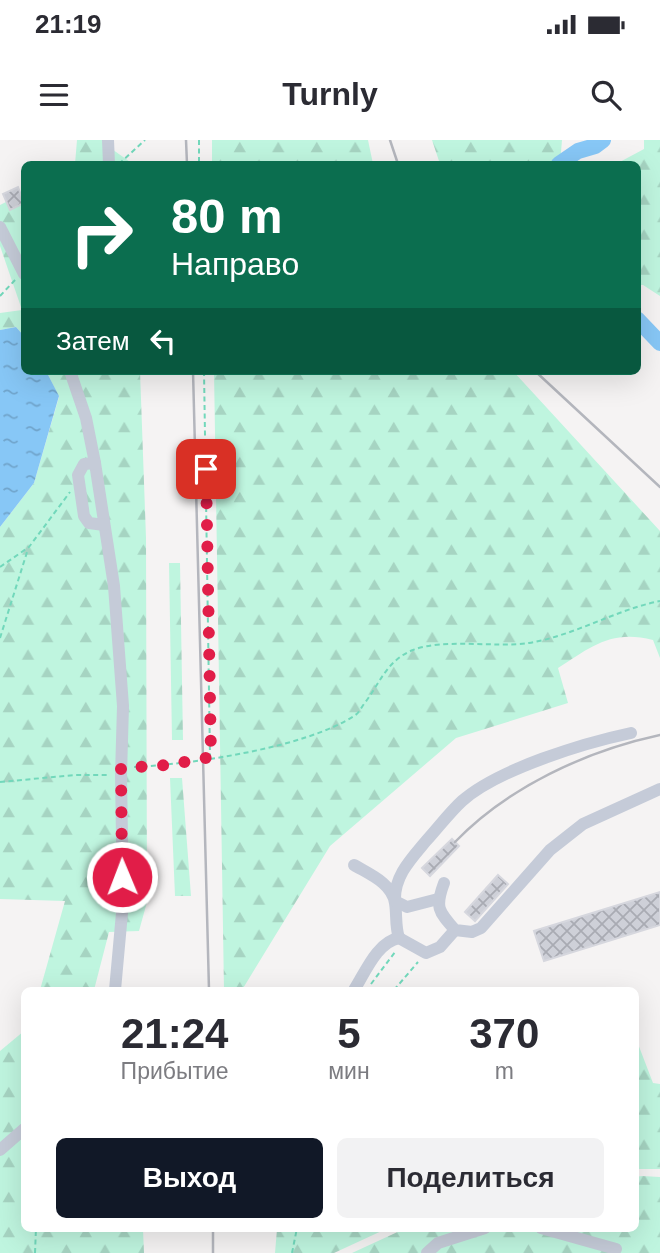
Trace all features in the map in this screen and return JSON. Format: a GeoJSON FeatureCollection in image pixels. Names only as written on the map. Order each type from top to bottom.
{"type":"FeatureCollection","features":[{"type":"Feature","properties":{"kind":"street"},"geometry":{"type":"LineString","coordinates":[[108,140],[109,161]]}},
{"type":"Feature","properties":{"kind":"street"},"geometry":{"type":"LineString","coordinates":[[0,227],[21,266]]}},
{"type":"Feature","properties":{"kind":"street"},"geometry":{"type":"LineString","coordinates":[[71,375],[86,418],[95,463],[114,586],[123,706],[123,902],[115,987]]}},
{"type":"Feature","properties":{"kind":"street"},"geometry":{"type":"LineString","coordinates":[[95,463],[84,464],[78,475],[84,516],[89,523],[104,525]]}},
{"type":"Feature","properties":{"kind":"street"},"geometry":{"type":"LineString","coordinates":[[455,930],[440,947],[426,953],[399,937],[396,928],[395,886],[408,862],[463,800],[510,772],[600,740],[631,733]]}},
{"type":"Feature","properties":{"kind":"street"},"geometry":{"type":"LineString","coordinates":[[444,883],[438,899],[443,916],[455,930],[472,932],[481,928],[550,850],[583,824],[660,789]]}},
{"type":"Feature","properties":{"kind":"street"},"geometry":{"type":"LineString","coordinates":[[354,865],[379,880],[388,888],[395,901],[407,907],[438,899]]}},
{"type":"Feature","properties":{"kind":"street"},"geometry":{"type":"LineString","coordinates":[[356,987],[385,944],[399,937]]}},
{"type":"Feature","properties":{"kind":"street"},"geometry":{"type":"LineString","coordinates":[[0,1150],[21,1132]]}},
{"type":"Feature","properties":{"kind":"street"},"geometry":{"type":"LineString","coordinates":[[427,1253],[438,1243],[472,1232]]}},
{"type":"Feature","properties":{"kind":"street"},"geometry":{"type":"LineString","coordinates":[[554,1232],[616,1252]]}},
{"type":"Feature","properties":{"kind":"path"},"geometry":{"type":"LineString","coordinates":[[121,161],[145,140]]}},
{"type":"Feature","properties":{"kind":"path"},"geometry":{"type":"LineString","coordinates":[[199,140],[199,161]]}},
{"type":"Feature","properties":{"kind":"path"},"geometry":{"type":"LineString","coordinates":[[0,296],[21,275]]}},
{"type":"Feature","properties":{"kind":"path"},"geometry":{"type":"LineString","coordinates":[[204,375],[211,757]]}},
{"type":"Feature","properties":{"kind":"path"},"geometry":{"type":"LineString","coordinates":[[0,567],[29,547],[79,480]]}},
{"type":"Feature","properties":{"kind":"path"},"geometry":{"type":"LineString","coordinates":[[0,638],[29,547]]}},
{"type":"Feature","properties":{"kind":"path"},"geometry":{"type":"LineString","coordinates":[[0,782],[121,772],[265,748],[326,729],[357,715],[395,659],[415,649],[526,643],[564,636],[643,604],[660,601]]}},
{"type":"Feature","properties":{"kind":"path"},"geometry":{"type":"LineString","coordinates":[[368,987],[394,953],[412,945]]}},
{"type":"Feature","properties":{"kind":"path"},"geometry":{"type":"LineString","coordinates":[[397,987],[426,953]]}},
{"type":"Feature","properties":{"kind":"path"},"geometry":{"type":"LineString","coordinates":[[35,1253],[36,1232]]}},
{"type":"Feature","properties":{"kind":"path"},"geometry":{"type":"LineString","coordinates":[[292,1253],[296,1232]]}},
{"type":"Feature","properties":{"kind":"green space"},"geometry":{"type":"Polygon","coordinates":[[[77,140],[111,140],[109,147],[129,161],[75,161],[77,140]]]}},
{"type":"Feature","properties":{"kind":"green space"},"geometry":{"type":"Polygon","coordinates":[[[212,140],[368,140],[372,161],[212,161],[212,140]]]}},
{"type":"Feature","properties":{"kind":"green space"},"geometry":{"type":"Polygon","coordinates":[[[432,140],[562,140],[560,161],[439,161],[432,140]]]}},
{"type":"Feature","properties":{"kind":"green space"},"geometry":{"type":"Polygon","coordinates":[[[644,140],[660,140],[660,296],[641,285],[641,161],[622,161],[644,149],[644,140]]]}},
{"type":"Feature","properties":{"kind":"green space"},"geometry":{"type":"Polygon","coordinates":[[[21,194],[21,307],[0,246],[0,205],[21,194]]]}},
{"type":"Feature","properties":{"kind":"green space"},"geometry":{"type":"Polygon","coordinates":[[[21,310],[21,333],[16,327],[0,330],[0,313],[21,310]]]}},
{"type":"Feature","properties":{"kind":"green space"},"geometry":{"type":"Polygon","coordinates":[[[48,375],[140,375],[146,538],[147,902],[139,931],[109,932],[95,987],[41,987],[65,901],[0,899],[0,527],[34,483],[59,397],[48,375]]]}},
{"type":"Feature","properties":{"kind":"green space"},"geometry":{"type":"Polygon","coordinates":[[[214,375],[517,375],[660,531],[660,658],[653,640],[625,637],[602,642],[558,668],[568,703],[456,738],[330,846],[244,987],[224,987],[214,375]]]}},
{"type":"Feature","properties":{"kind":"green space"},"geometry":{"type":"Polygon","coordinates":[[[169,563],[180,563],[183,740],[172,740],[169,563]]]}},
{"type":"Feature","properties":{"kind":"green space"},"geometry":{"type":"Polygon","coordinates":[[[170,778],[182,778],[191,896],[175,896],[170,778]]]}},
{"type":"Feature","properties":{"kind":"green space"},"geometry":{"type":"Polygon","coordinates":[[[21,1034],[21,1232],[143,1232],[144,1253],[0,1253],[0,1051],[21,1034]]]}},
{"type":"Feature","properties":{"kind":"green space"},"geometry":{"type":"Polygon","coordinates":[[[639,1046],[653,1083],[660,1084],[660,1169],[639,1169],[639,1046]]]}},
{"type":"Feature","properties":{"kind":"green space"},"geometry":{"type":"Polygon","coordinates":[[[639,1176],[660,1177],[660,1253],[352,1253],[398,1232],[639,1232],[639,1176]]]}},
{"type":"Feature","properties":{"kind":"green space"},"geometry":{"type":"Polygon","coordinates":[[[277,1232],[380,1232],[334,1253],[275,1253],[277,1232]]]}},
{"type":"Feature","properties":{"kind":"water"},"geometry":{"type":"Polygon","coordinates":[[[16,327],[21,333],[21,375],[48,375],[59,396],[34,483],[0,527],[0,330],[16,327]]]}},
{"type":"Feature","properties":{"kind":"building"},"geometry":{"type":"Polygon","coordinates":[[[18,187],[21,204],[10,210],[3,194],[18,187]]]}},
{"type":"Feature","properties":{"kind":"building"},"geometry":{"type":"Polygon","coordinates":[[[452,839],[459,846],[430,876],[422,868],[452,839]]]}},
{"type":"Feature","properties":{"kind":"building"},"geometry":{"type":"Polygon","coordinates":[[[498,875],[508,884],[475,921],[465,912],[498,875]]]}},
{"type":"Feature","properties":{"kind":"building"},"geometry":{"type":"Polygon","coordinates":[[[660,892],[660,925],[544,961],[534,931],[660,892]]]}},
{"type":"Feature","properties":{"kind":"waterway"},"geometry":{"type":"LineString","coordinates":[[563,161],[603,140]]}},
{"type":"Feature","properties":{"kind":"waterway"},"geometry":{"type":"LineString","coordinates":[[641,323],[660,343]]}},
{"type":"Feature","properties":{"kind":"railway"},"geometry":{"type":"LineString","coordinates":[[186,140],[187,161]]}},
{"type":"Feature","properties":{"kind":"railway"},"geometry":{"type":"LineString","coordinates":[[390,140],[397,161]]}},
{"type":"Feature","properties":{"kind":"railway"},"geometry":{"type":"LineString","coordinates":[[193,375],[209,987]]}},
{"type":"Feature","properties":{"kind":"railway"},"geometry":{"type":"LineString","coordinates":[[539,375],[660,487]]}},
{"type":"Feature","properties":{"kind":"railway"},"geometry":{"type":"LineString","coordinates":[[455,842],[499,804],[550,774],[604,751],[660,735]]}},
{"type":"Feature","properties":{"kind":"railway"},"geometry":{"type":"LineString","coordinates":[[213,1232],[213,1253]]}},
{"type":"Feature","properties":{"kind":"route"},"geometry":{"type":"LineString","coordinates":[[122,877],[121,768],[169,765],[211,757],[206,469]]}}]}
